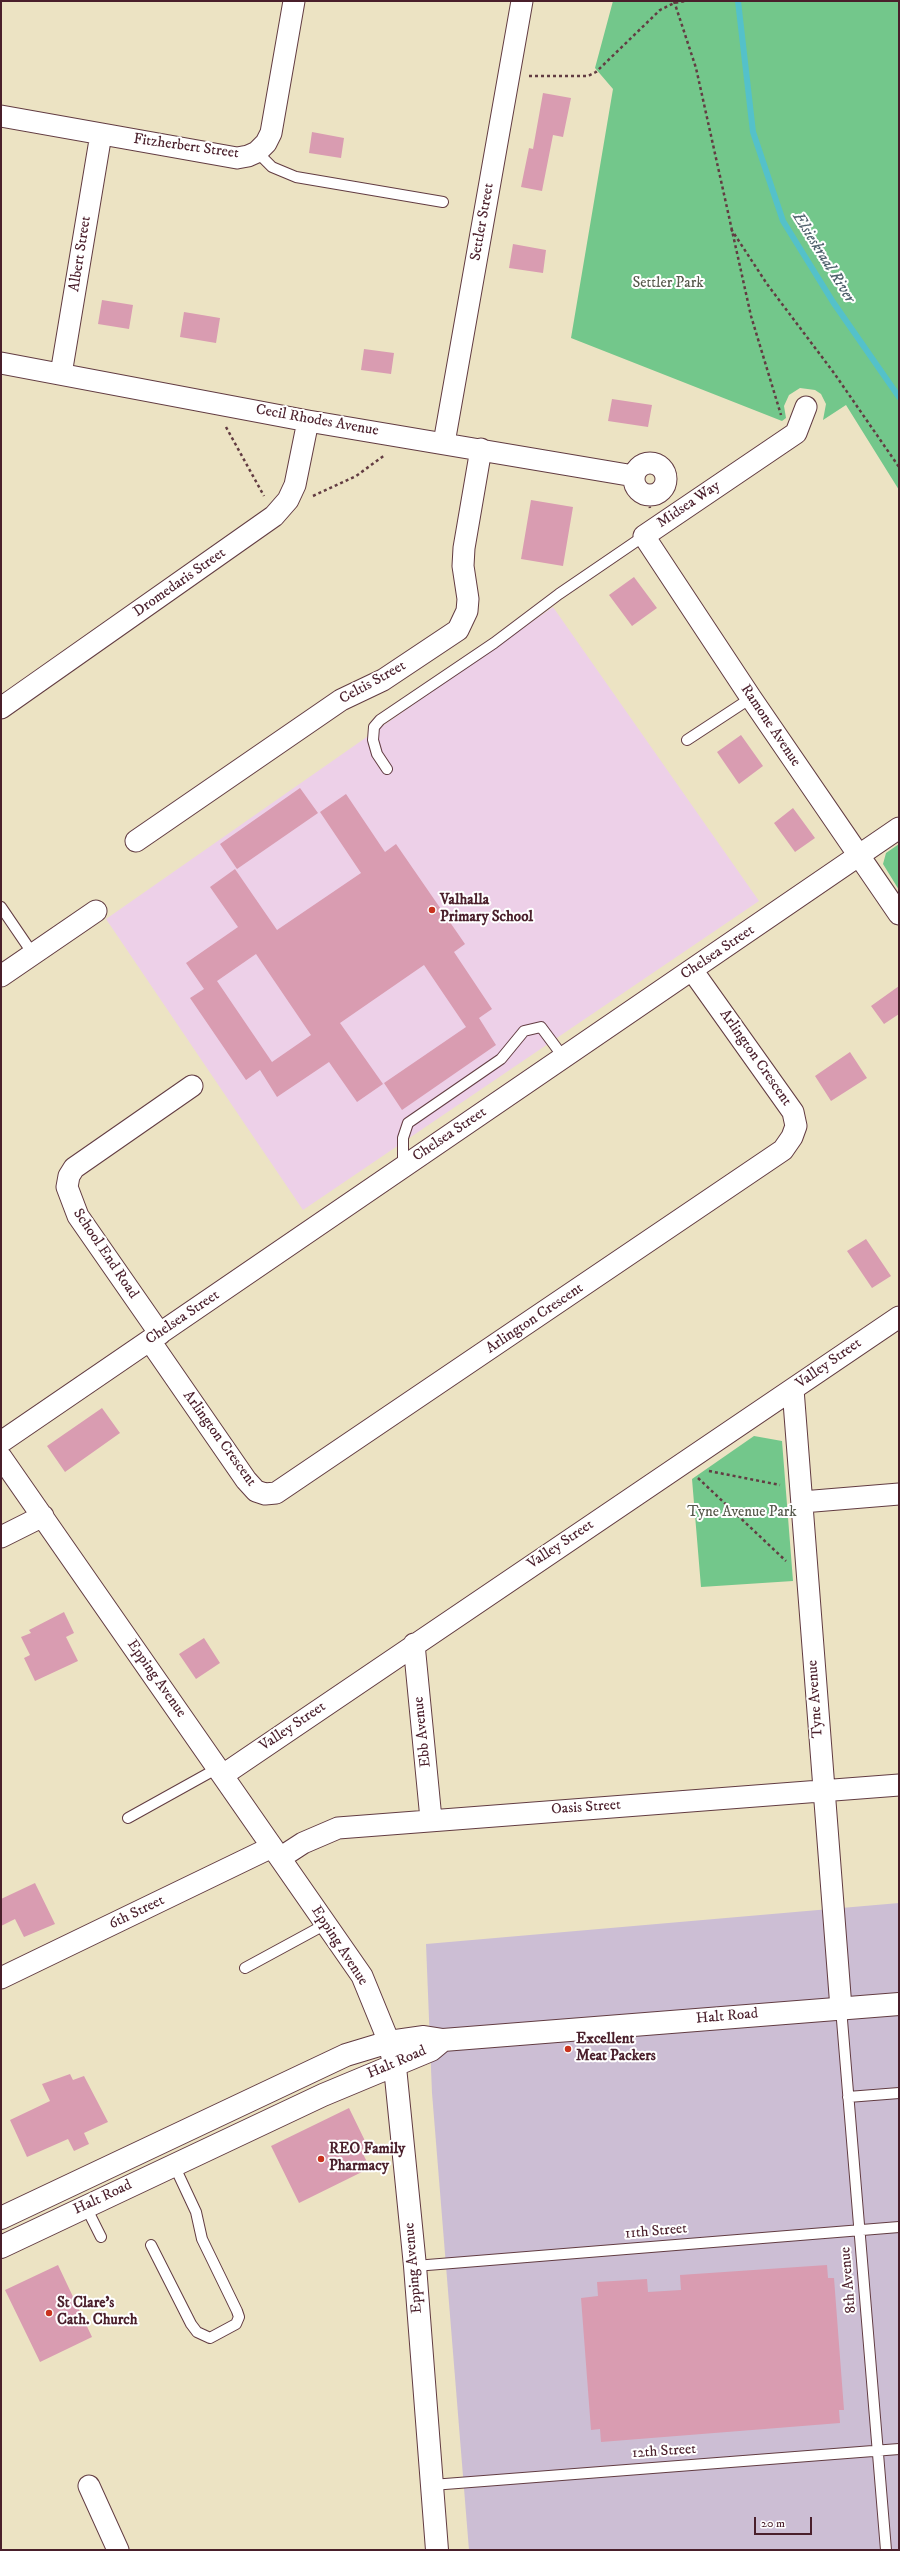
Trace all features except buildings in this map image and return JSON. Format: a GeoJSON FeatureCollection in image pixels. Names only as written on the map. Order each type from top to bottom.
{"type":"FeatureCollection","features":[{"type":"Feature","properties":{"kind":"street","name":"Fitzherbert Street"},"geometry":{"type":"LineString","coordinates":[[1,116],[237,158],[257,152],[272,133],[294,1]]}},
{"type":"Feature","properties":{"kind":"street","name":"Settler Street"},"geometry":{"type":"LineString","coordinates":[[444,443],[522,1]]}},
{"type":"Feature","properties":{"kind":"street","name":"Albert Street"},"geometry":{"type":"LineString","coordinates":[[61,374],[101,134]]}},
{"type":"Feature","properties":{"kind":"street","name":"Cecil Rhodes Avenue"},"geometry":{"type":"LineString","coordinates":[[1,363],[308,421],[634,476]]}},
{"type":"Feature","properties":{"kind":"street","name":"Midsea Way"},"geometry":{"type":"LineString","coordinates":[[644,536],[796,433],[806,407]]}},
{"type":"Feature","properties":{"kind":"street","name":"Dromedaris Street"},"geometry":{"type":"LineString","coordinates":[[1,708],[277,514],[295,485],[308,421]]}},
{"type":"Feature","properties":{"kind":"street","name":"Celtis Street"},"geometry":{"type":"LineString","coordinates":[[136,841],[341,700],[383,680],[458,630],[467,611],[468,599],[463,566],[464,548],[481,449]]}},
{"type":"Feature","properties":{"kind":"street"},"geometry":{"type":"LineString","coordinates":[[646,463],[653,463],[664,470],[666,476],[664,488],[650,503],[636,488],[634,476],[636,470],[646,463]]}},
{"type":"Feature","properties":{"kind":"street","name":"Ramone Avenue"},"geometry":{"type":"LineString","coordinates":[[644,536],[751,698],[899,914]]}},
{"type":"Feature","properties":{"kind":"street","name":"Chelsea Street"},"geometry":{"type":"LineString","coordinates":[[1,1442],[899,828]]}},
{"type":"Feature","properties":{"kind":"street"},"geometry":{"type":"LineString","coordinates":[[1,976],[96,911]]}},
{"type":"Feature","properties":{"kind":"street","name":"Arlington Crescent"},"geometry":{"type":"LineString","coordinates":[[155,1338],[246,1480],[256,1491],[265,1494],[276,1493],[286,1488],[783,1150],[792,1137],[796,1126],[793,1112],[692,970]]}},
{"type":"Feature","properties":{"kind":"street","name":"School End Road"},"geometry":{"type":"LineString","coordinates":[[155,1338],[78,1216],[67,1187],[69,1176],[74,1168],[192,1086]]}},
{"type":"Feature","properties":{"kind":"street","name":"Valley Street"},"geometry":{"type":"LineString","coordinates":[[220,1771],[414,1644],[899,1317]]}},
{"type":"Feature","properties":{"kind":"street","name":"Tyne Avenue"},"geometry":{"type":"LineString","coordinates":[[793,1389],[822,1791],[841,2008]]}},
{"type":"Feature","properties":{"kind":"street","name":"Epping Avenue"},"geometry":{"type":"LineString","coordinates":[[1,1457],[362,1976],[389,2042],[395,2067],[415,2266],[437,2550]]}},
{"type":"Feature","properties":{"kind":"street"},"geometry":{"type":"LineString","coordinates":[[802,1502],[899,1494]]}},
{"type":"Feature","properties":{"kind":"street"},"geometry":{"type":"LineString","coordinates":[[1,1537],[43,1516]]}},
{"type":"Feature","properties":{"kind":"street","name":"Ebb Avenue"},"geometry":{"type":"LineString","coordinates":[[414,1644],[431,1819]]}},
{"type":"Feature","properties":{"kind":"street","name":"Oasis Street"},"geometry":{"type":"LineString","coordinates":[[276,1853],[338,1828],[431,1819],[899,1785]]}},
{"type":"Feature","properties":{"kind":"street","name":"6th Street"},"geometry":{"type":"LineString","coordinates":[[1,1978],[276,1853]]}},
{"type":"Feature","properties":{"kind":"street","name":"Halt Road"},"geometry":{"type":"LineString","coordinates":[[1,2218],[346,2056],[389,2042],[424,2037],[444,2040],[899,2004]]}},
{"type":"Feature","properties":{"kind":"street","name":"Halt Road"},"geometry":{"type":"LineString","coordinates":[[1,2247],[323,2095],[395,2067],[431,2050],[444,2040]]}},
{"type":"Feature","properties":{"kind":"street"},"geometry":{"type":"LineString","coordinates":[[89,2486],[118,2550]]}},
{"type":"Feature","properties":{"kind":"lane"},"geometry":{"type":"LineString","coordinates":[[257,152],[272,167],[296,177],[443,202]]}},
{"type":"Feature","properties":{"kind":"lane","name":"Midsea Way"},"geometry":{"type":"LineString","coordinates":[[387,769],[377,754],[373,740],[372,733],[377,722],[494,643],[559,594],[644,536]]}},
{"type":"Feature","properties":{"kind":"lane"},"geometry":{"type":"LineString","coordinates":[[688,740],[751,698]]}},
{"type":"Feature","properties":{"kind":"lane"},"geometry":{"type":"LineString","coordinates":[[1,907],[33,954]]}},
{"type":"Feature","properties":{"kind":"lane"},"geometry":{"type":"LineString","coordinates":[[402,1168],[403,1138],[408,1123],[501,1059],[524,1031],[541,1027],[564,1058]]}},
{"type":"Feature","properties":{"kind":"lane"},"geometry":{"type":"LineString","coordinates":[[128,1818],[220,1771]]}},
{"type":"Feature","properties":{"kind":"lane"},"geometry":{"type":"LineString","coordinates":[[245,1968],[326,1924]]}},
{"type":"Feature","properties":{"kind":"lane","name":"8th Avenue"},"geometry":{"type":"LineString","coordinates":[[841,2008],[886,2550]]}},
{"type":"Feature","properties":{"kind":"lane"},"geometry":{"type":"LineString","coordinates":[[848,2097],[899,2093]]}},
{"type":"Feature","properties":{"kind":"lane"},"geometry":{"type":"LineString","coordinates":[[151,2245],[191,2324],[197,2332],[210,2338],[232,2327],[238,2321],[238,2311],[202,2239],[196,2212],[174,2165]]}},
{"type":"Feature","properties":{"kind":"lane"},"geometry":{"type":"LineString","coordinates":[[86,2206],[101,2237]]}},
{"type":"Feature","properties":{"kind":"lane","name":"11th Street"},"geometry":{"type":"LineString","coordinates":[[415,2266],[899,2227]]}},
{"type":"Feature","properties":{"kind":"lane","name":"12th Street"},"geometry":{"type":"LineString","coordinates":[[432,2485],[899,2449]]}},
{"type":"Feature","properties":{"kind":"path"},"geometry":{"type":"LineString","coordinates":[[521,76],[588,76],[596,72],[660,10],[674,2],[684,1]]}},
{"type":"Feature","properties":{"kind":"path"},"geometry":{"type":"LineString","coordinates":[[674,2],[696,68],[751,316],[784,421]]}},
{"type":"Feature","properties":{"kind":"path"},"geometry":{"type":"LineString","coordinates":[[730,226],[767,284],[834,373],[899,467]]}},
{"type":"Feature","properties":{"kind":"path"},"geometry":{"type":"LineString","coordinates":[[213,403],[277,514],[356,476],[410,437]]}},
{"type":"Feature","properties":{"kind":"path"},"geometry":{"type":"LineString","coordinates":[[704,1471],[786,1486]]}},
{"type":"Feature","properties":{"kind":"path"},"geometry":{"type":"LineString","coordinates":[[696,1476],[786,1562]]}},
{"type":"Feature","properties":{"kind":"shaded area","name":"Valhalla Primary School"},"geometry":{"type":"Polygon","coordinates":[[[553,607],[759,901],[303,1210],[106,919],[553,607]]]}},
{"type":"Feature","properties":{"kind":"shaded area"},"geometry":{"type":"Polygon","coordinates":[[[899,1903],[899,2550],[469,2550],[432,2093],[426,1944],[899,1903]]]}},
{"type":"Feature","properties":{"kind":"green space","name":"Settler Park"},"geometry":{"type":"Polygon","coordinates":[[[613,1],[899,1],[899,490],[846,405],[823,420],[826,404],[821,394],[815,390],[800,388],[789,395],[784,406],[786,418],[782,421],[571,338],[613,89],[595,68],[613,1]]]}},
{"type":"Feature","properties":{"kind":"green space"},"geometry":{"type":"Polygon","coordinates":[[[899,844],[899,890],[883,864],[886,853],[899,844]]]}},
{"type":"Feature","properties":{"kind":"green space","name":"Tyne Avenue Park"},"geometry":{"type":"Polygon","coordinates":[[[754,1436],[782,1441],[793,1581],[701,1587],[692,1479],[754,1436]]]}},
{"type":"Feature","properties":{"kind":"waterway","name":"Elsieskraal River"},"geometry":{"type":"LineString","coordinates":[[738,1],[753,132],[783,221],[833,302],[899,397]]}},
{"type":"Feature","properties":{"kind":"place","name":"Valhalla Primary School"},"geometry":{"type":"Point","coordinates":[432,910]}},
{"type":"Feature","properties":{"kind":"place","name":"Excellent Meat Packers"},"geometry":{"type":"Point","coordinates":[568,2049]}},
{"type":"Feature","properties":{"kind":"place","name":"REO Family Pharmacy"},"geometry":{"type":"Point","coordinates":[321,2159]}},
{"type":"Feature","properties":{"kind":"place","name":"St Clare's Cath. Church"},"geometry":{"type":"Point","coordinates":[49,2313]}}]}
